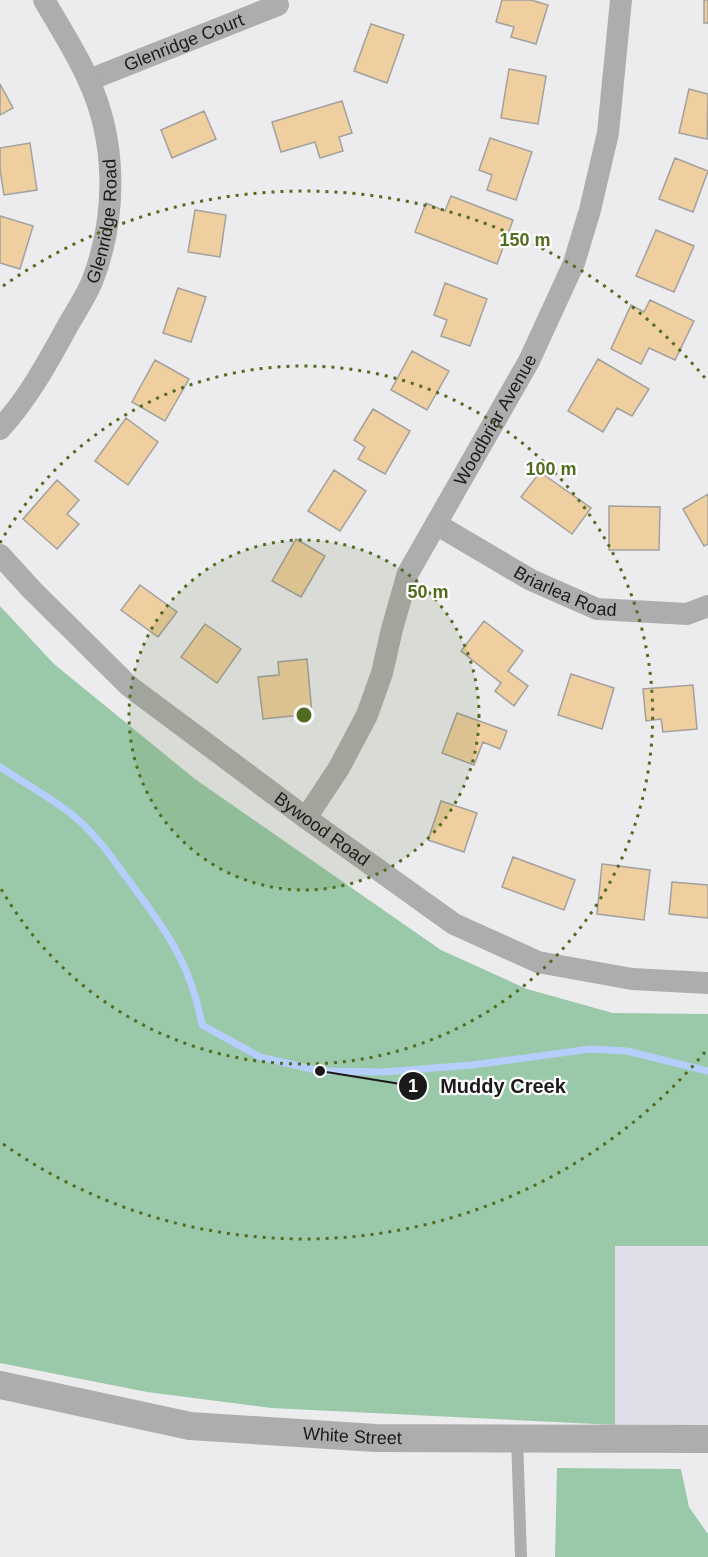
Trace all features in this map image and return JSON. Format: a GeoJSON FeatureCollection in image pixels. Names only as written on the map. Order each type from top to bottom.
{"type":"FeatureCollection","features":[{"type":"Feature","properties":{"kind":"street","name":"Glenridge Road"},"geometry":{"type":"LineString","coordinates":[[0,429],[15,413],[56,347],[93,280],[109,225],[111,171],[102,122],[89,80],[44,0]]}},
{"type":"Feature","properties":{"kind":"street","name":"Woodbriar Avenue"},"geometry":{"type":"LineString","coordinates":[[306,818],[339,768],[367,716],[382,673],[408,573],[529,361],[574,263],[590,210],[608,133],[621,0]]}},
{"type":"Feature","properties":{"kind":"street","name":"Glenridge Court"},"geometry":{"type":"LineString","coordinates":[[89,80],[278,5]]}},
{"type":"Feature","properties":{"kind":"street","name":"Briarlea Road"},"geometry":{"type":"LineString","coordinates":[[436,524],[531,580],[597,609],[687,614],[708,606]]}},
{"type":"Feature","properties":{"kind":"street","name":"Bywood Road"},"geometry":{"type":"LineString","coordinates":[[0,555],[129,686],[306,818],[454,924],[538,962],[632,979],[708,983]]}},
{"type":"Feature","properties":{"kind":"street","name":"White Street"},"geometry":{"type":"LineString","coordinates":[[0,1385],[190,1426],[375,1438],[708,1439]]}},
{"type":"Feature","properties":{"kind":"lane"},"geometry":{"type":"LineString","coordinates":[[518,1438],[521,1557]]}},
{"type":"Feature","properties":{"kind":"shaded area"},"geometry":{"type":"Polygon","coordinates":[[[614,1246],[708,1246],[708,1425],[615,1425],[614,1246]]]}},
{"type":"Feature","properties":{"kind":"green space"},"geometry":{"type":"Polygon","coordinates":[[[0,606],[54,664],[195,779],[441,950],[527,989],[613,1013],[708,1014],[708,1246],[615,1246],[615,1425],[271,1408],[147,1392],[0,1363],[0,606]]]}},
{"type":"Feature","properties":{"kind":"green space"},"geometry":{"type":"Polygon","coordinates":[[[557,1468],[681,1469],[689,1507],[708,1534],[708,1557],[555,1557],[557,1468]]]}},
{"type":"Feature","properties":{"kind":"building"},"geometry":{"type":"Polygon","coordinates":[[[502,0],[531,0],[548,5],[536,44],[511,37],[514,27],[496,22],[502,0]]]}},
{"type":"Feature","properties":{"kind":"building"},"geometry":{"type":"Polygon","coordinates":[[[704,0],[708,0],[708,23],[704,23],[704,0]]]}},
{"type":"Feature","properties":{"kind":"building"},"geometry":{"type":"Polygon","coordinates":[[[371,24],[404,35],[387,83],[354,71],[371,24]]]}},
{"type":"Feature","properties":{"kind":"building"},"geometry":{"type":"Polygon","coordinates":[[[509,69],[546,76],[538,124],[501,118],[509,69]]]}},
{"type":"Feature","properties":{"kind":"building"},"geometry":{"type":"Polygon","coordinates":[[[0,84],[13,108],[0,115],[0,84]]]}},
{"type":"Feature","properties":{"kind":"building"},"geometry":{"type":"Polygon","coordinates":[[[689,89],[708,94],[707,139],[679,133],[689,89]]]}},
{"type":"Feature","properties":{"kind":"building"},"geometry":{"type":"Polygon","coordinates":[[[342,101],[352,133],[339,137],[343,151],[320,158],[315,142],[281,152],[272,122],[342,101]]]}},
{"type":"Feature","properties":{"kind":"building"},"geometry":{"type":"Polygon","coordinates":[[[204,111],[216,139],[172,158],[161,130],[204,111]]]}},
{"type":"Feature","properties":{"kind":"building"},"geometry":{"type":"Polygon","coordinates":[[[490,138],[532,152],[516,200],[487,190],[492,175],[479,170],[490,138]]]}},
{"type":"Feature","properties":{"kind":"building"},"geometry":{"type":"Polygon","coordinates":[[[30,143],[37,190],[4,195],[0,148],[30,143]]]}},
{"type":"Feature","properties":{"kind":"building"},"geometry":{"type":"Polygon","coordinates":[[[675,158],[708,171],[693,212],[659,199],[675,158]]]}},
{"type":"Feature","properties":{"kind":"building"},"geometry":{"type":"Polygon","coordinates":[[[451,196],[513,220],[497,264],[415,232],[426,203],[445,211],[451,196]]]}},
{"type":"Feature","properties":{"kind":"building"},"geometry":{"type":"Polygon","coordinates":[[[195,210],[226,215],[220,257],[188,252],[195,210]]]}},
{"type":"Feature","properties":{"kind":"building"},"geometry":{"type":"Polygon","coordinates":[[[0,216],[33,226],[20,269],[0,263],[0,216]]]}},
{"type":"Feature","properties":{"kind":"building"},"geometry":{"type":"Polygon","coordinates":[[[656,230],[694,246],[674,292],[636,276],[656,230]]]}},
{"type":"Feature","properties":{"kind":"building"},"geometry":{"type":"Polygon","coordinates":[[[445,283],[487,299],[470,346],[441,336],[447,320],[434,315],[445,283]]]}},
{"type":"Feature","properties":{"kind":"building"},"geometry":{"type":"Polygon","coordinates":[[[178,288],[206,297],[191,342],[163,333],[178,288]]]}},
{"type":"Feature","properties":{"kind":"building"},"geometry":{"type":"Polygon","coordinates":[[[650,300],[694,321],[675,360],[649,348],[641,364],[611,349],[631,305],[644,312],[650,300]]]}},
{"type":"Feature","properties":{"kind":"building"},"geometry":{"type":"Polygon","coordinates":[[[412,351],[449,371],[427,410],[391,390],[412,351]]]}},
{"type":"Feature","properties":{"kind":"building"},"geometry":{"type":"Polygon","coordinates":[[[598,359],[649,389],[632,416],[617,408],[603,432],[568,411],[598,359]]]}},
{"type":"Feature","properties":{"kind":"building"},"geometry":{"type":"Polygon","coordinates":[[[155,360],[189,379],[165,421],[132,402],[155,360]]]}},
{"type":"Feature","properties":{"kind":"building"},"geometry":{"type":"Polygon","coordinates":[[[373,409],[410,431],[385,474],[358,459],[365,447],[354,440],[373,409]]]}},
{"type":"Feature","properties":{"kind":"building"},"geometry":{"type":"Polygon","coordinates":[[[126,418],[158,442],[128,485],[95,461],[126,418]]]}},
{"type":"Feature","properties":{"kind":"building"},"geometry":{"type":"Polygon","coordinates":[[[334,470],[366,491],[340,531],[308,511],[334,470]]]}},
{"type":"Feature","properties":{"kind":"building"},"geometry":{"type":"Polygon","coordinates":[[[540,472],[591,508],[572,534],[521,497],[540,472]]]}},
{"type":"Feature","properties":{"kind":"building"},"geometry":{"type":"Polygon","coordinates":[[[57,480],[79,500],[67,514],[79,524],[57,549],[23,519],[57,480]]]}},
{"type":"Feature","properties":{"kind":"building"},"geometry":{"type":"Polygon","coordinates":[[[708,494],[708,544],[704,546],[683,509],[708,494]]]}},
{"type":"Feature","properties":{"kind":"building"},"geometry":{"type":"Polygon","coordinates":[[[609,506],[660,507],[659,550],[609,550],[609,506]]]}},
{"type":"Feature","properties":{"kind":"building"},"geometry":{"type":"Polygon","coordinates":[[[296,539],[325,556],[301,597],[272,581],[296,539]]]}},
{"type":"Feature","properties":{"kind":"building"},"geometry":{"type":"Polygon","coordinates":[[[140,585],[177,612],[158,637],[121,610],[140,585]]]}},
{"type":"Feature","properties":{"kind":"building"},"geometry":{"type":"Polygon","coordinates":[[[484,621],[523,651],[508,671],[528,686],[514,706],[495,691],[501,683],[461,651],[484,621]]]}},
{"type":"Feature","properties":{"kind":"building"},"geometry":{"type":"Polygon","coordinates":[[[205,624],[241,649],[217,683],[181,657],[205,624]]]}},
{"type":"Feature","properties":{"kind":"building"},"geometry":{"type":"Polygon","coordinates":[[[307,659],[312,714],[263,719],[258,677],[279,675],[278,662],[307,659]]]}},
{"type":"Feature","properties":{"kind":"building"},"geometry":{"type":"Polygon","coordinates":[[[571,674],[614,688],[602,729],[558,715],[571,674]]]}},
{"type":"Feature","properties":{"kind":"building"},"geometry":{"type":"Polygon","coordinates":[[[693,685],[697,729],[663,732],[661,719],[646,721],[643,689],[693,685]]]}},
{"type":"Feature","properties":{"kind":"building"},"geometry":{"type":"Polygon","coordinates":[[[457,713],[507,731],[500,749],[483,742],[474,765],[442,753],[457,713]]]}},
{"type":"Feature","properties":{"kind":"building"},"geometry":{"type":"Polygon","coordinates":[[[441,801],[477,813],[464,852],[428,840],[441,801]]]}},
{"type":"Feature","properties":{"kind":"building"},"geometry":{"type":"Polygon","coordinates":[[[513,857],[575,880],[564,910],[502,887],[513,857]]]}},
{"type":"Feature","properties":{"kind":"building"},"geometry":{"type":"Polygon","coordinates":[[[602,864],[650,870],[644,920],[597,914],[602,864]]]}},
{"type":"Feature","properties":{"kind":"building"},"geometry":{"type":"Polygon","coordinates":[[[672,882],[708,885],[708,918],[669,914],[672,882]]]}},
{"type":"Feature","properties":{"kind":"waterway"},"geometry":{"type":"LineString","coordinates":[[0,767],[69,812],[93,834],[152,912],[174,946],[191,982],[202,1025],[260,1057],[320,1071],[383,1072],[472,1065],[591,1049],[627,1051],[708,1071]]}},
{"type":"Feature","properties":{"kind":"place","name":"Muddy Creek"},"geometry":{"type":"Point","coordinates":[320,1071]}}]}
